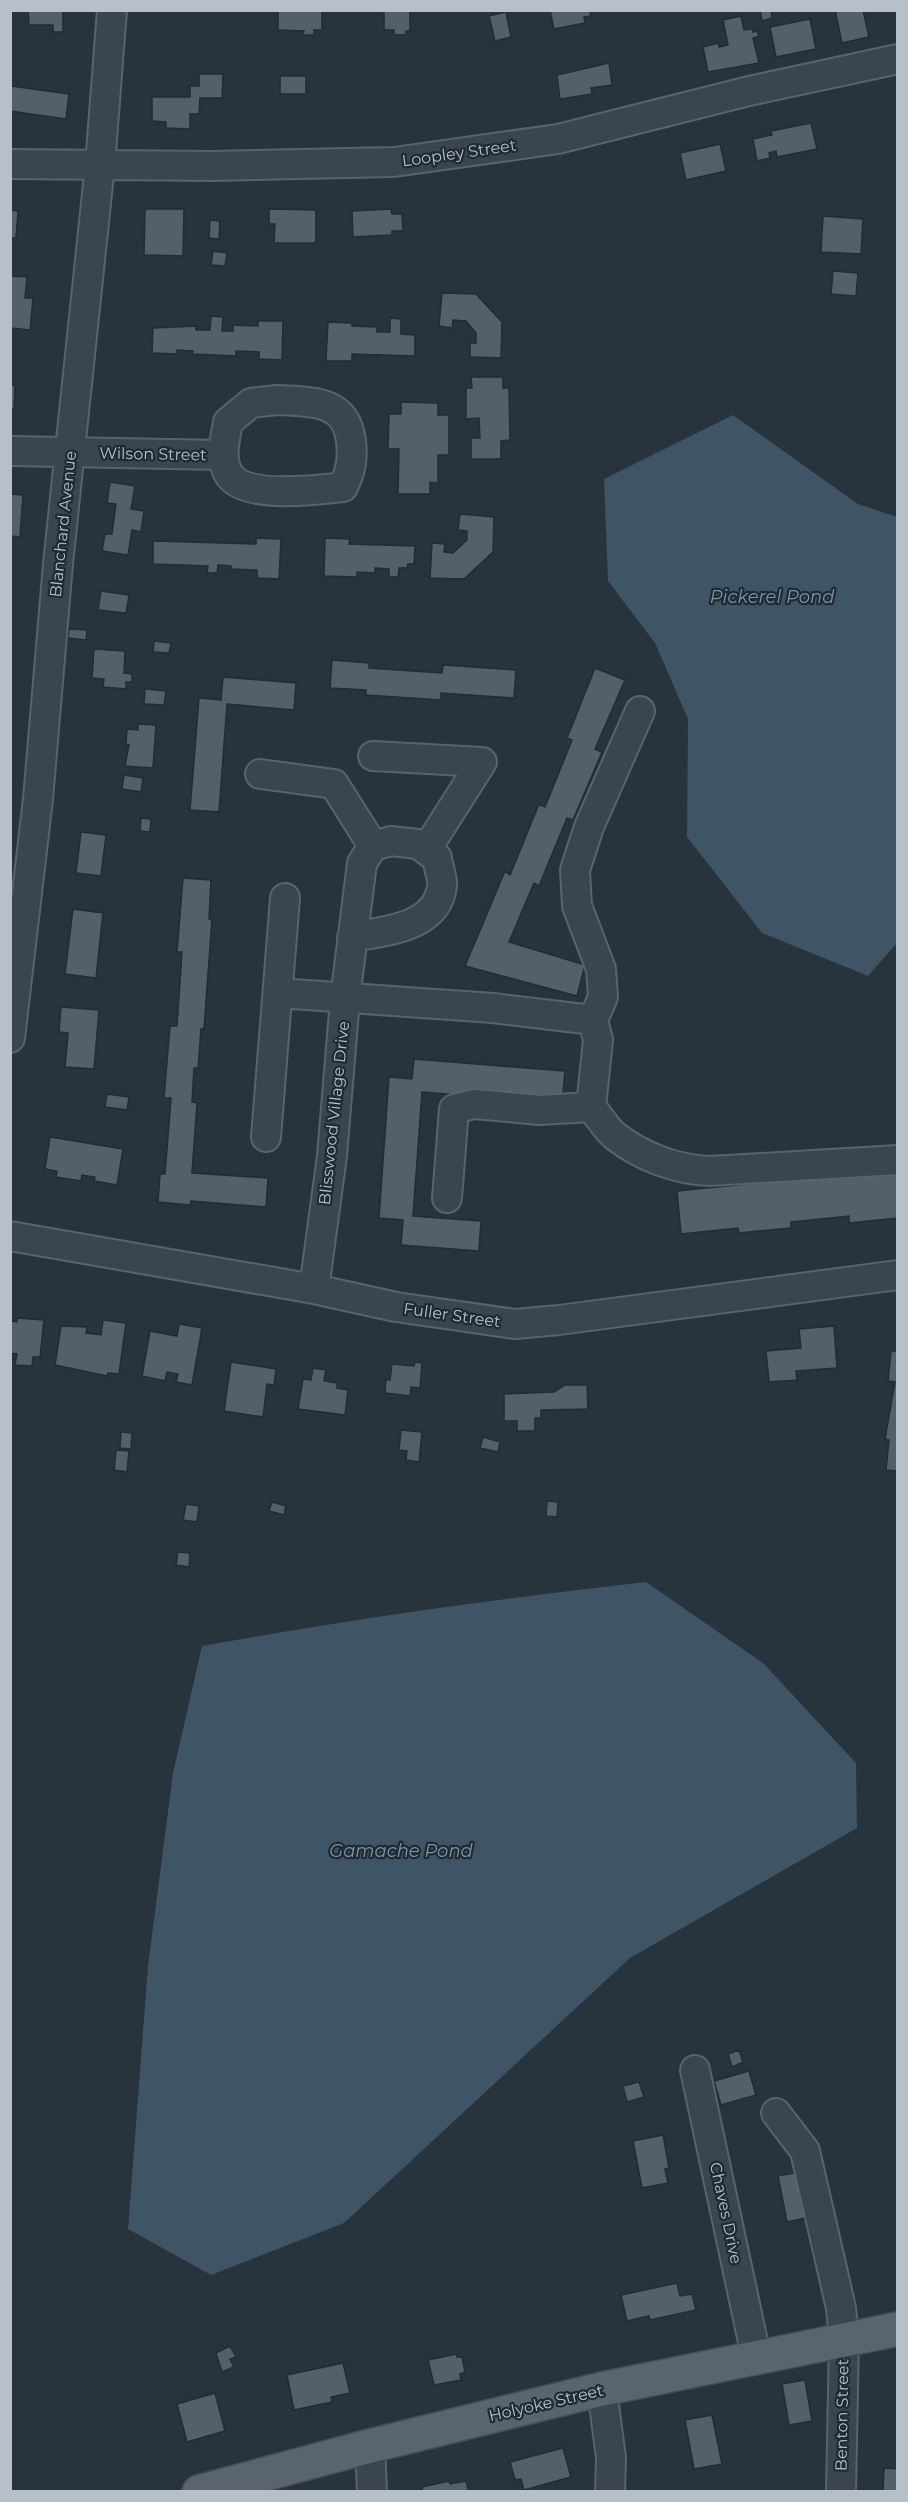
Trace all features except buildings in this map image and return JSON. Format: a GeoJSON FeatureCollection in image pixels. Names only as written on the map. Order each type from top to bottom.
{"type":"FeatureCollection","features":[{"type":"Feature","properties":{"kind":"main road","name":"Holyoke Street"},"geometry":{"type":"LineString","coordinates":[[199,2492],[369,2446],[602,2389],[897,2329]]}},
{"type":"Feature","properties":{"kind":"street","name":"Blanchard Avenue"},"geometry":{"type":"LineString","coordinates":[[10,1038],[38,799],[100,165],[112,10]]}},
{"type":"Feature","properties":{"kind":"street","name":"Loopley Street"},"geometry":{"type":"LineString","coordinates":[[10,164],[394,162],[480,152],[558,139],[749,91],[897,59]]}},
{"type":"Feature","properties":{"kind":"street","name":"Wilson Street"},"geometry":{"type":"LineString","coordinates":[[277,400],[311,402],[337,410],[349,427],[352,452],[350,474],[343,487],[319,490],[245,488],[230,476],[223,455],[228,422],[251,403],[277,400]]}},
{"type":"Feature","properties":{"kind":"street","name":"Wilson Street"},"geometry":{"type":"LineString","coordinates":[[10,451],[71,454],[223,455]]}},
{"type":"Feature","properties":{"kind":"street"},"geometry":{"type":"LineString","coordinates":[[640,711],[590,827],[575,870],[577,906],[602,969],[603,997],[593,1020],[598,1040],[591,1107],[614,1135],[653,1158],[687,1170],[710,1171],[897,1160]]}},
{"type":"Feature","properties":{"kind":"street"},"geometry":{"type":"LineString","coordinates":[[373,756],[482,762],[426,850]]}},
{"type":"Feature","properties":{"kind":"street"},"geometry":{"type":"LineString","coordinates":[[260,774],[334,784],[373,846],[391,841],[418,844],[437,858],[442,885],[430,914],[401,929],[352,937]]}},
{"type":"Feature","properties":{"kind":"street","name":"Blisswood Village Drive"},"geometry":{"type":"LineString","coordinates":[[314,1289],[332,1156],[352,937],[362,862],[373,846]]}},
{"type":"Feature","properties":{"kind":"street"},"geometry":{"type":"LineString","coordinates":[[266,1137],[285,898]]}},
{"type":"Feature","properties":{"kind":"street"},"geometry":{"type":"LineString","coordinates":[[278,993],[493,1008],[593,1020]]}},
{"type":"Feature","properties":{"kind":"street"},"geometry":{"type":"LineString","coordinates":[[447,1198],[454,1109],[474,1104],[540,1110],[591,1107]]}},
{"type":"Feature","properties":{"kind":"street","name":"Fuller Street"},"geometry":{"type":"LineString","coordinates":[[10,1236],[314,1289],[396,1307],[515,1324],[897,1275]]}},
{"type":"Feature","properties":{"kind":"street","name":"Chaves Drive"},"geometry":{"type":"LineString","coordinates":[[695,2070],[756,2356]]}},
{"type":"Feature","properties":{"kind":"street","name":"Benton Street"},"geometry":{"type":"LineString","coordinates":[[776,2112],[805,2151],[841,2308],[844,2339],[840,2492]]}},
{"type":"Feature","properties":{"kind":"street"},"geometry":{"type":"LineString","coordinates":[[602,2389],[611,2458],[610,2492]]}},
{"type":"Feature","properties":{"kind":"street"},"geometry":{"type":"LineString","coordinates":[[369,2446],[372,2492]]}},
{"type":"Feature","properties":{"kind":"water","name":"Pickerel Pond"},"geometry":{"type":"Polygon","coordinates":[[[733,415],[858,504],[897,517],[897,943],[868,976],[762,933],[687,837],[688,719],[655,643],[608,581],[604,479],[733,415]]]}},
{"type":"Feature","properties":{"kind":"water","name":"Gamache Pond"},"geometry":{"type":"Polygon","coordinates":[[[646,1582],[763,1663],[856,1763],[857,1828],[630,1958],[344,2223],[211,2275],[128,2229],[148,1966],[173,1773],[202,1646],[423,1610],[646,1582]]]}}]}
